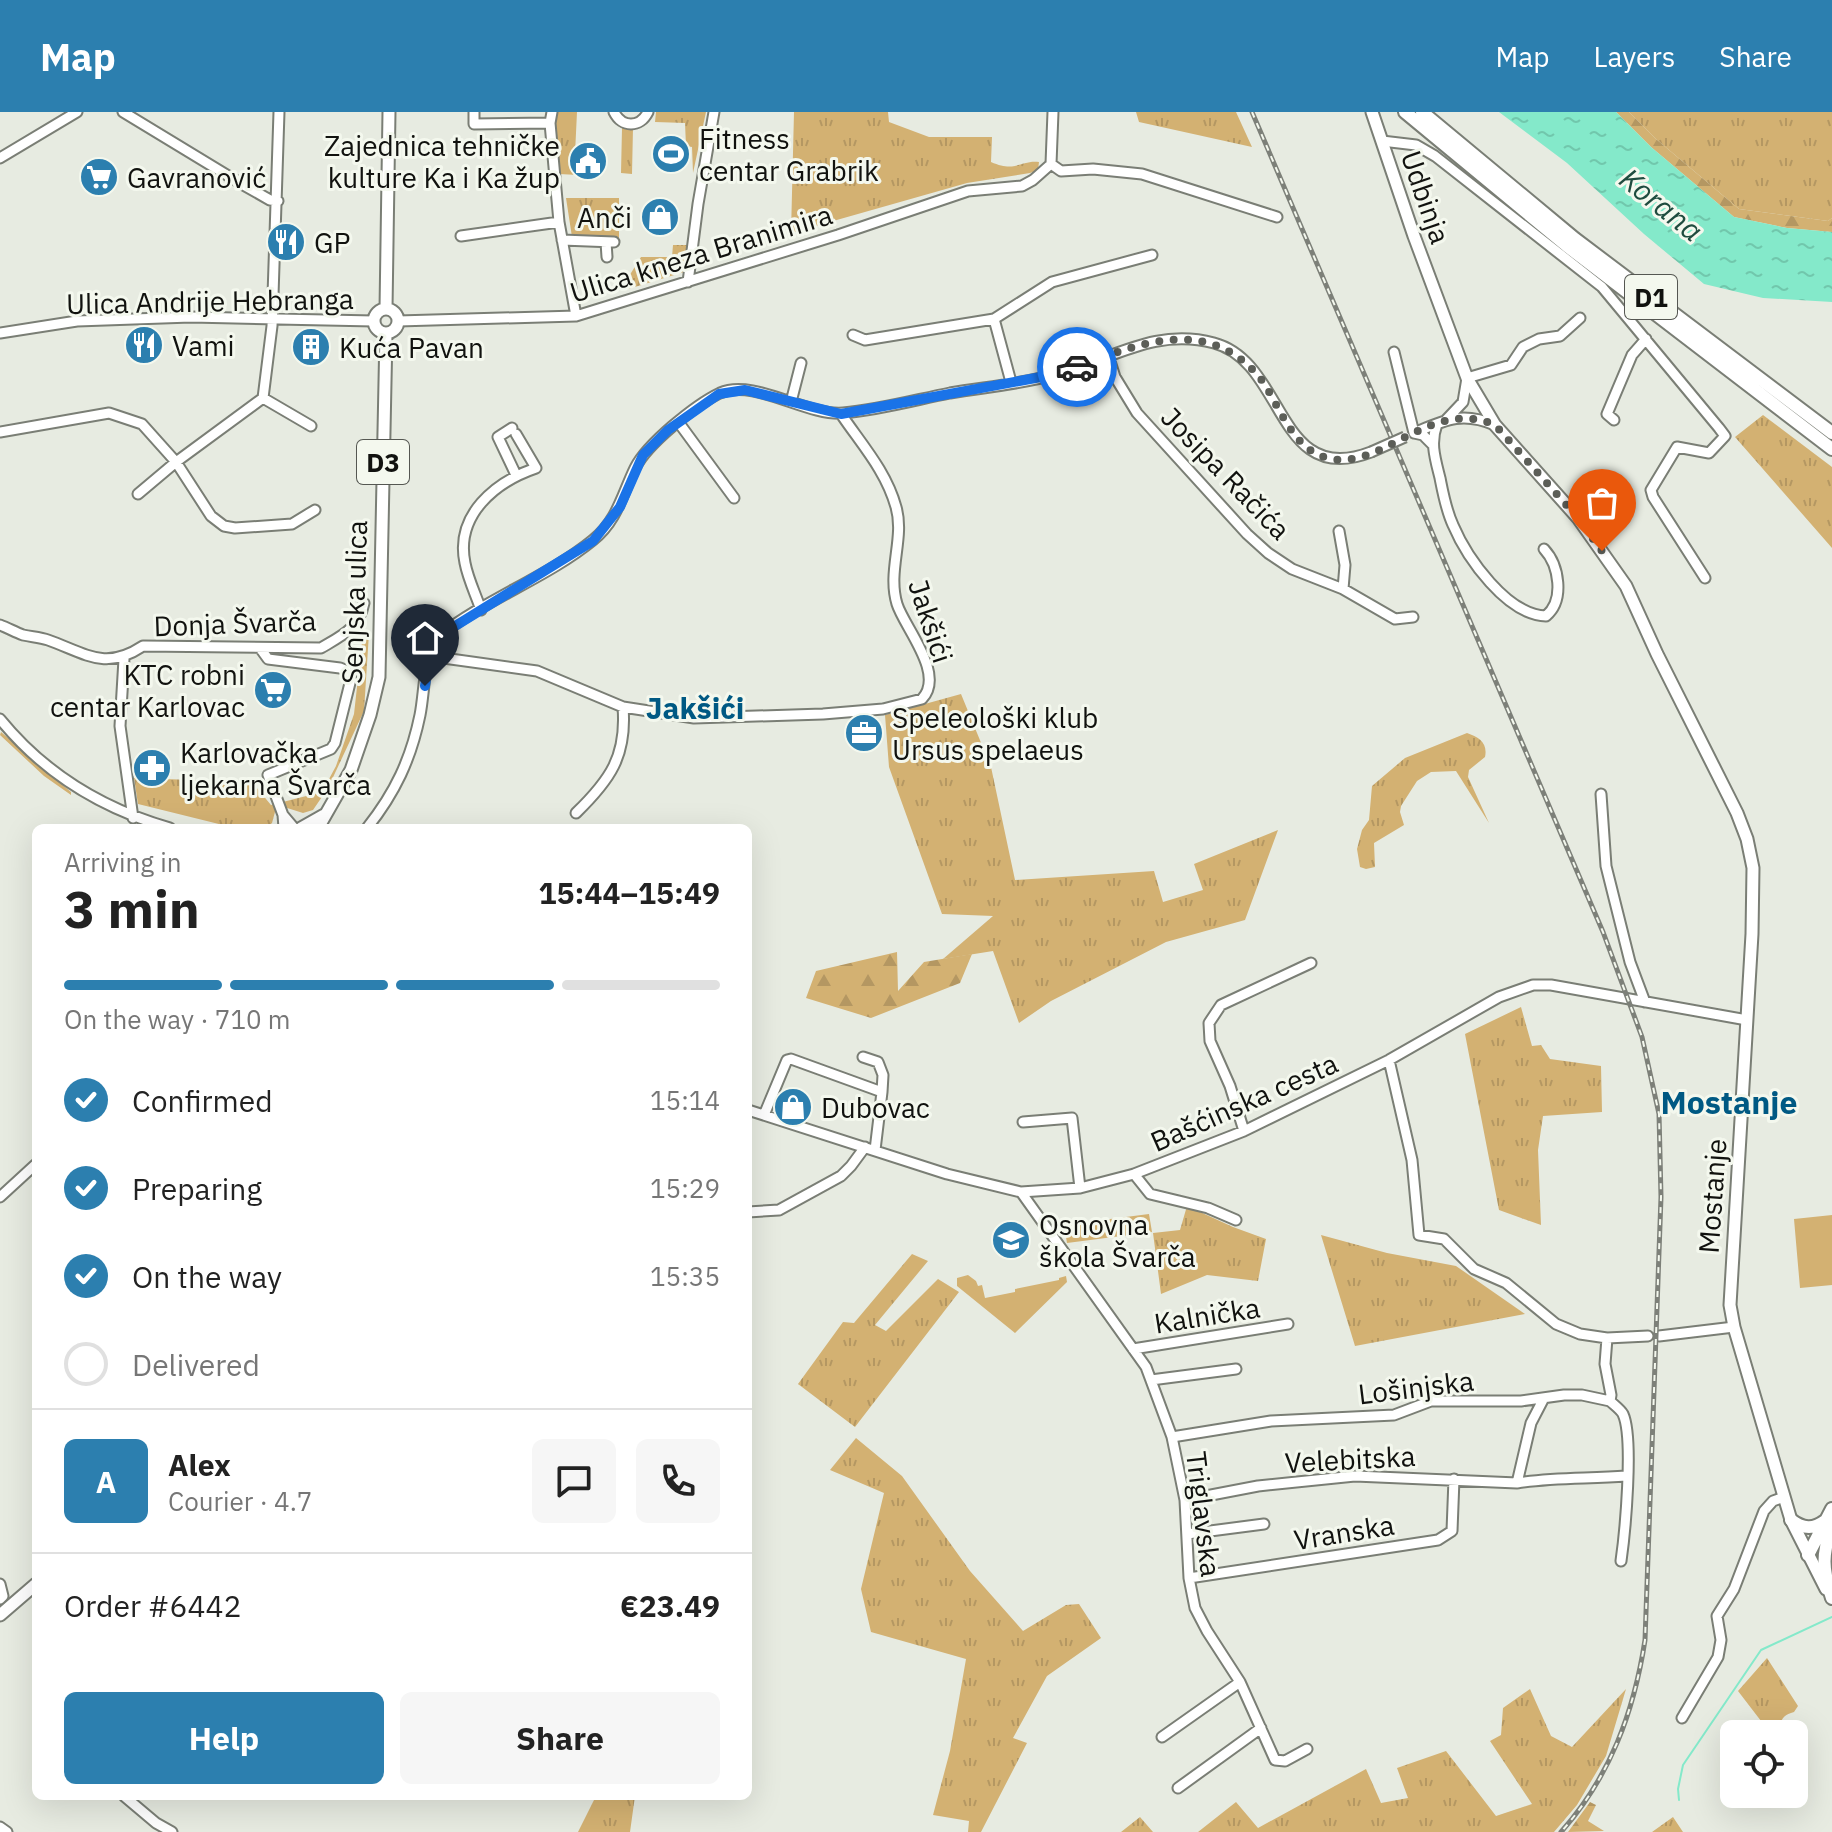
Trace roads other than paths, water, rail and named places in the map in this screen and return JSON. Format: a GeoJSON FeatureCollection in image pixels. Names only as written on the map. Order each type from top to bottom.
{"type":"FeatureCollection","features":[{"type":"Feature","properties":{"kind":"highway","name":"D1"},"geometry":{"type":"LineString","coordinates":[[1405,112],[1771,396],[1832,449]]}},
{"type":"Feature","properties":{"kind":"highway","name":"D1"},"geometry":{"type":"LineString","coordinates":[[1422,112],[1540,217]]}},
{"type":"Feature","properties":{"kind":"highway","name":"D1"},"geometry":{"type":"LineString","coordinates":[[1771,396],[1832,433]]}},
{"type":"Feature","properties":{"kind":"highway"},"geometry":{"type":"LineString","coordinates":[[1791,1520],[1810,1528],[1830,1518]]}},
{"type":"Feature","properties":{"kind":"highway"},"geometry":{"type":"LineString","coordinates":[[1830,1518],[1824,1568],[1832,1599]]}},
{"type":"Feature","properties":{"kind":"highway"},"geometry":{"type":"LineString","coordinates":[[1808,1555],[1830,1518]]}},
{"type":"Feature","properties":{"kind":"highway"},"geometry":{"type":"LineString","coordinates":[[1808,1555],[1824,1549]]}},
{"type":"Feature","properties":{"kind":"main road"},"geometry":{"type":"LineString","coordinates":[[386,309],[389,112]]}},
{"type":"Feature","properties":{"kind":"main road"},"geometry":{"type":"LineString","coordinates":[[1372,112],[1382,141]]}},
{"type":"Feature","properties":{"kind":"main road","name":"Udbinja"},"geometry":{"type":"LineString","coordinates":[[1382,141],[1467,378],[1495,425],[1598,544],[1626,586],[1657,654]]}},
{"type":"Feature","properties":{"kind":"main road"},"geometry":{"type":"LineString","coordinates":[[386,309],[396,314],[398,321],[396,328],[386,333],[379,331],[374,321],[376,314],[386,309]]}},
{"type":"Feature","properties":{"kind":"main road","name":"Senjska ulica"},"geometry":{"type":"LineString","coordinates":[[322,822],[351,770],[379,677],[386,333]]}},
{"type":"Feature","properties":{"kind":"main road","name":"Mostanje"},"geometry":{"type":"LineString","coordinates":[[1657,654],[1747,839],[1753,881],[1730,1289],[1734,1327],[1791,1520],[1832,1599]]}},
{"type":"Feature","properties":{"kind":"main road"},"geometry":{"type":"LineString","coordinates":[[0,1615],[32,1591]]}},
{"type":"Feature","properties":{"kind":"street"},"geometry":{"type":"LineString","coordinates":[[0,158],[77,112]]}},
{"type":"Feature","properties":{"kind":"street"},"geometry":{"type":"LineString","coordinates":[[123,112],[240,183],[270,200],[278,201]]}},
{"type":"Feature","properties":{"kind":"street"},"geometry":{"type":"LineString","coordinates":[[138,494],[263,398],[272,318],[279,112]]}},
{"type":"Feature","properties":{"kind":"street"},"geometry":{"type":"LineString","coordinates":[[474,112],[474,124],[551,117],[559,222],[576,316]]}},
{"type":"Feature","properties":{"kind":"street"},"geometry":{"type":"LineString","coordinates":[[614,112],[621,121],[631,125],[642,121],[648,112]]}},
{"type":"Feature","properties":{"kind":"street"},"geometry":{"type":"LineString","coordinates":[[688,282],[714,112]]}},
{"type":"Feature","properties":{"kind":"street"},"geometry":{"type":"LineString","coordinates":[[1053,112],[1051,164],[1061,171],[1093,169],[1142,174],[1277,217]]}},
{"type":"Feature","properties":{"kind":"street","name":"Udbinja"},"geometry":{"type":"LineString","coordinates":[[1382,141],[1416,145],[1435,156],[1602,287],[1725,436],[1709,453],[1677,447],[1651,490],[1705,578]]}},
{"type":"Feature","properties":{"kind":"street","name":"Ulica kneza Branimira"},"geometry":{"type":"LineString","coordinates":[[398,321],[576,316],[968,191],[1022,186],[1051,164]]}},
{"type":"Feature","properties":{"kind":"street"},"geometry":{"type":"LineString","coordinates":[[461,236],[559,222]]}},
{"type":"Feature","properties":{"kind":"street"},"geometry":{"type":"LineString","coordinates":[[562,240],[610,242],[607,257]]}},
{"type":"Feature","properties":{"kind":"street"},"geometry":{"type":"LineString","coordinates":[[853,335],[865,340],[994,319],[1052,282],[1152,255]]}},
{"type":"Feature","properties":{"kind":"street","name":"Ulica Andrije Hebranga"},"geometry":{"type":"LineString","coordinates":[[0,333],[77,321],[191,317],[374,321]]}},
{"type":"Feature","properties":{"kind":"street"},"geometry":{"type":"LineString","coordinates":[[1432,444],[1442,422],[1463,402],[1467,378],[1511,365],[1523,347],[1539,339],[1560,336],[1580,318]]}},
{"type":"Feature","properties":{"kind":"street"},"geometry":{"type":"LineString","coordinates":[[994,319],[1011,382]]}},
{"type":"Feature","properties":{"kind":"street"},"geometry":{"type":"LineString","coordinates":[[1614,420],[1607,414],[1632,355],[1646,339]]}},
{"type":"Feature","properties":{"kind":"street"},"geometry":{"type":"LineString","coordinates":[[370,824],[390,798],[408,762],[420,715],[429,656],[439,636],[593,541],[620,507],[643,455],[656,440],[704,403],[726,391],[745,390],[841,414],[1057,374],[1143,343],[1179,340],[1211,342],[1225,347],[1256,372],[1295,437],[1310,451],[1338,460],[1371,452],[1442,422],[1469,416],[1495,425]]}},
{"type":"Feature","properties":{"kind":"street"},"geometry":{"type":"LineString","coordinates":[[1394,352],[1410,435]]}},
{"type":"Feature","properties":{"kind":"street","name":"Josipa Račića"},"geometry":{"type":"LineString","coordinates":[[1108,355],[1115,377],[1137,413],[1268,553],[1292,569],[1343,589],[1395,619],[1413,617]]}},
{"type":"Feature","properties":{"kind":"street"},"geometry":{"type":"LineString","coordinates":[[791,402],[801,363]]}},
{"type":"Feature","properties":{"kind":"street"},"geometry":{"type":"LineString","coordinates":[[263,398],[311,426]]}},
{"type":"Feature","properties":{"kind":"street"},"geometry":{"type":"LineString","coordinates":[[0,432],[109,413],[142,424],[176,462],[211,516],[224,526],[292,524],[315,510]]}},
{"type":"Feature","properties":{"kind":"street","name":"Jakšići"},"geometry":{"type":"LineString","coordinates":[[429,656],[537,671],[623,707],[668,715],[719,718],[883,709],[907,705],[926,696],[927,673],[923,650],[900,613],[894,591],[893,567],[899,522],[897,508],[883,472],[841,414]]}},
{"type":"Feature","properties":{"kind":"street"},"geometry":{"type":"LineString","coordinates":[[679,423],[734,498]]}},
{"type":"Feature","properties":{"kind":"street"},"geometry":{"type":"LineString","coordinates":[[481,610],[464,562],[466,530],[481,500],[516,475],[536,468],[514,431],[498,437],[516,475]]}},
{"type":"Feature","properties":{"kind":"street"},"geometry":{"type":"LineString","coordinates":[[1410,435],[1423,435],[1432,444],[1452,525],[1466,551],[1517,608],[1546,616],[1553,611],[1557,593],[1556,571],[1544,549]]}},
{"type":"Feature","properties":{"kind":"street","name":"Josipa Račića"},"geometry":{"type":"LineString","coordinates":[[1339,531],[1345,565],[1343,589]]}},
{"type":"Feature","properties":{"kind":"street","name":"Donja Švarča"},"geometry":{"type":"LineString","coordinates":[[0,625],[23,635],[46,639],[77,653],[104,659],[124,659],[143,646],[321,648],[361,620],[364,603]]}},
{"type":"Feature","properties":{"kind":"street"},"geometry":{"type":"LineString","coordinates":[[260,648],[268,659],[340,668],[347,671],[351,679],[331,749],[268,775],[284,824]]}},
{"type":"Feature","properties":{"kind":"street"},"geometry":{"type":"LineString","coordinates":[[124,659],[120,726],[133,818]]}},
{"type":"Feature","properties":{"kind":"street"},"geometry":{"type":"LineString","coordinates":[[576,813],[609,777],[621,751],[625,729],[623,707]]}},
{"type":"Feature","properties":{"kind":"street"},"geometry":{"type":"LineString","coordinates":[[0,719],[36,757],[82,792],[133,818],[155,824]]}},
{"type":"Feature","properties":{"kind":"street"},"geometry":{"type":"LineString","coordinates":[[1601,794],[1606,866],[1630,962],[1645,1002]]}},
{"type":"Feature","properties":{"kind":"street"},"geometry":{"type":"LineString","coordinates":[[283,815],[291,824]]}},
{"type":"Feature","properties":{"kind":"street"},"geometry":{"type":"LineString","coordinates":[[1244,1131],[1230,1086],[1210,1041],[1209,1023],[1221,1005],[1311,963]]}},
{"type":"Feature","properties":{"kind":"street","name":"Bašćinska cesta"},"geometry":{"type":"LineString","coordinates":[[752,1111],[947,1174],[1021,1192],[1080,1188],[1134,1174],[1244,1131],[1389,1060],[1499,997],[1533,985],[1551,985],[1747,1020]]}},
{"type":"Feature","properties":{"kind":"street"},"geometry":{"type":"LineString","coordinates":[[863,1057],[878,1062],[883,1075],[875,1150]]}},
{"type":"Feature","properties":{"kind":"street"},"geometry":{"type":"LineString","coordinates":[[764,1115],[787,1060],[882,1092]]}},
{"type":"Feature","properties":{"kind":"street"},"geometry":{"type":"LineString","coordinates":[[1389,1060],[1412,1160],[1419,1235],[1444,1239],[1474,1269],[1506,1283],[1556,1324],[1580,1334],[1607,1338],[1653,1336],[1734,1327]]}},
{"type":"Feature","properties":{"kind":"street"},"geometry":{"type":"LineString","coordinates":[[1023,1122],[1072,1118],[1080,1188]]}},
{"type":"Feature","properties":{"kind":"street"},"geometry":{"type":"LineString","coordinates":[[752,1212],[779,1210],[841,1176],[865,1147]]}},
{"type":"Feature","properties":{"kind":"street"},"geometry":{"type":"LineString","coordinates":[[0,1197],[32,1168]]}},
{"type":"Feature","properties":{"kind":"street"},"geometry":{"type":"LineString","coordinates":[[1134,1174],[1150,1194],[1208,1208],[1236,1220]]}},
{"type":"Feature","properties":{"kind":"street"},"geometry":{"type":"LineString","coordinates":[[1037,1211],[1039,1190]]}},
{"type":"Feature","properties":{"kind":"street","name":"Triglavska"},"geometry":{"type":"LineString","coordinates":[[1021,1192],[1146,1367],[1172,1437],[1185,1500],[1189,1578],[1195,1608],[1240,1682],[1275,1760],[1285,1761],[1307,1749]]}},
{"type":"Feature","properties":{"kind":"street","name":"Kalnička"},"geometry":{"type":"LineString","coordinates":[[1133,1349],[1288,1324]]}},
{"type":"Feature","properties":{"kind":"street"},"geometry":{"type":"LineString","coordinates":[[1607,1338],[1605,1364],[1610,1401],[1622,1411],[1626,1426],[1627,1520],[1621,1561]]}},
{"type":"Feature","properties":{"kind":"street"},"geometry":{"type":"LineString","coordinates":[[1151,1380],[1236,1369]]}},
{"type":"Feature","properties":{"kind":"street","name":"Lošinjska"},"geometry":{"type":"LineString","coordinates":[[1172,1437],[1271,1421],[1394,1415],[1431,1401],[1521,1401],[1582,1395],[1610,1401]]}},
{"type":"Feature","properties":{"kind":"street"},"geometry":{"type":"LineString","coordinates":[[1517,1483],[1531,1423],[1544,1398]]}},
{"type":"Feature","properties":{"kind":"street","name":"Velebitska"},"geometry":{"type":"LineString","coordinates":[[1185,1500],[1258,1486],[1355,1476],[1517,1483],[1552,1477],[1579,1480],[1626,1476]]}},
{"type":"Feature","properties":{"kind":"street","name":"Vranska"},"geometry":{"type":"LineString","coordinates":[[1189,1578],[1438,1540],[1452,1531],[1454,1479]]}},
{"type":"Feature","properties":{"kind":"street"},"geometry":{"type":"LineString","coordinates":[[1682,1718],[1718,1657],[1721,1640],[1717,1616],[1734,1589],[1764,1511],[1773,1501],[1784,1497]]}},
{"type":"Feature","properties":{"kind":"street"},"geometry":{"type":"LineString","coordinates":[[1187,1534],[1264,1524]]}},
{"type":"Feature","properties":{"kind":"street"},"geometry":{"type":"LineString","coordinates":[[0,1584],[3,1587],[0,1599]]}},
{"type":"Feature","properties":{"kind":"street"},"geometry":{"type":"LineString","coordinates":[[1162,1737],[1240,1682]]}},
{"type":"Feature","properties":{"kind":"street"},"geometry":{"type":"LineString","coordinates":[[1178,1788],[1261,1728]]}},
{"type":"Feature","properties":{"kind":"street"},"geometry":{"type":"LineString","coordinates":[[129,1800],[172,1832]]}},
{"type":"Feature","properties":{"kind":"street"},"geometry":{"type":"LineString","coordinates":[[145,1832],[156,1823]]}},
{"type":"Feature","properties":{"kind":"street"},"geometry":{"type":"LineString","coordinates":[[0,1827],[7,1832]]}},
{"type":"Feature","properties":{"kind":"water","name":"Korana"},"geometry":{"type":"Polygon","coordinates":[[[1499,112],[1616,112],[1651,147],[1734,217],[1787,228],[1832,232],[1832,302],[1763,298],[1704,284],[1567,163],[1499,112]]]}},
{"type":"Feature","properties":{"kind":"waterway"},"geometry":{"type":"LineString","coordinates":[[1679,1800],[1683,1765],[1761,1650],[1832,1617]]}},
{"type":"Feature","properties":{"kind":"railway"},"geometry":{"type":"LineString","coordinates":[[1252,112],[1603,932],[1642,1037],[1659,1114],[1661,1197],[1645,1640],[1634,1693],[1617,1742],[1593,1789],[1561,1832]]}},
{"type":"Feature","properties":{"kind":"place","name":"Fitness centar Grabrik"},"geometry":{"type":"Point","coordinates":[671,154]}},
{"type":"Feature","properties":{"kind":"place","name":"Zajednica tehničke kulture Ka i Ka žup"},"geometry":{"type":"Point","coordinates":[588,161]}},
{"type":"Feature","properties":{"kind":"place","name":"Gavranović"},"geometry":{"type":"Point","coordinates":[99,177]}},
{"type":"Feature","properties":{"kind":"place","name":"Anči"},"geometry":{"type":"Point","coordinates":[660,217]}},
{"type":"Feature","properties":{"kind":"place","name":"GP"},"geometry":{"type":"Point","coordinates":[286,242]}},
{"type":"Feature","properties":{"kind":"place","name":"Vami"},"geometry":{"type":"Point","coordinates":[144,345]}},
{"type":"Feature","properties":{"kind":"place","name":"Kuća Pavan"},"geometry":{"type":"Point","coordinates":[311,347]}},
{"type":"Feature","properties":{"kind":"place","name":"KTC robni centar Karlovac"},"geometry":{"type":"Point","coordinates":[273,690]}},
{"type":"Feature","properties":{"kind":"place","name":"Speleološki klub Ursus spelaeus"},"geometry":{"type":"Point","coordinates":[864,733]}},
{"type":"Feature","properties":{"kind":"place","name":"Karlovačka ljekarna Švarča"},"geometry":{"type":"Point","coordinates":[152,768]}},
{"type":"Feature","properties":{"kind":"place","name":"Dubovac"},"geometry":{"type":"Point","coordinates":[793,1107]}},
{"type":"Feature","properties":{"kind":"place","name":"Osnovna škola Švarča"},"geometry":{"type":"Point","coordinates":[1011,1240]}},
{"type":"Feature","properties":{"kind":"district","name":"Jakšići"},"geometry":{"type":"Point","coordinates":[695,707]}},
{"type":"Feature","properties":{"kind":"district","name":"Mostanje"},"geometry":{"type":"Point","coordinates":[1729,1102]}}]}
